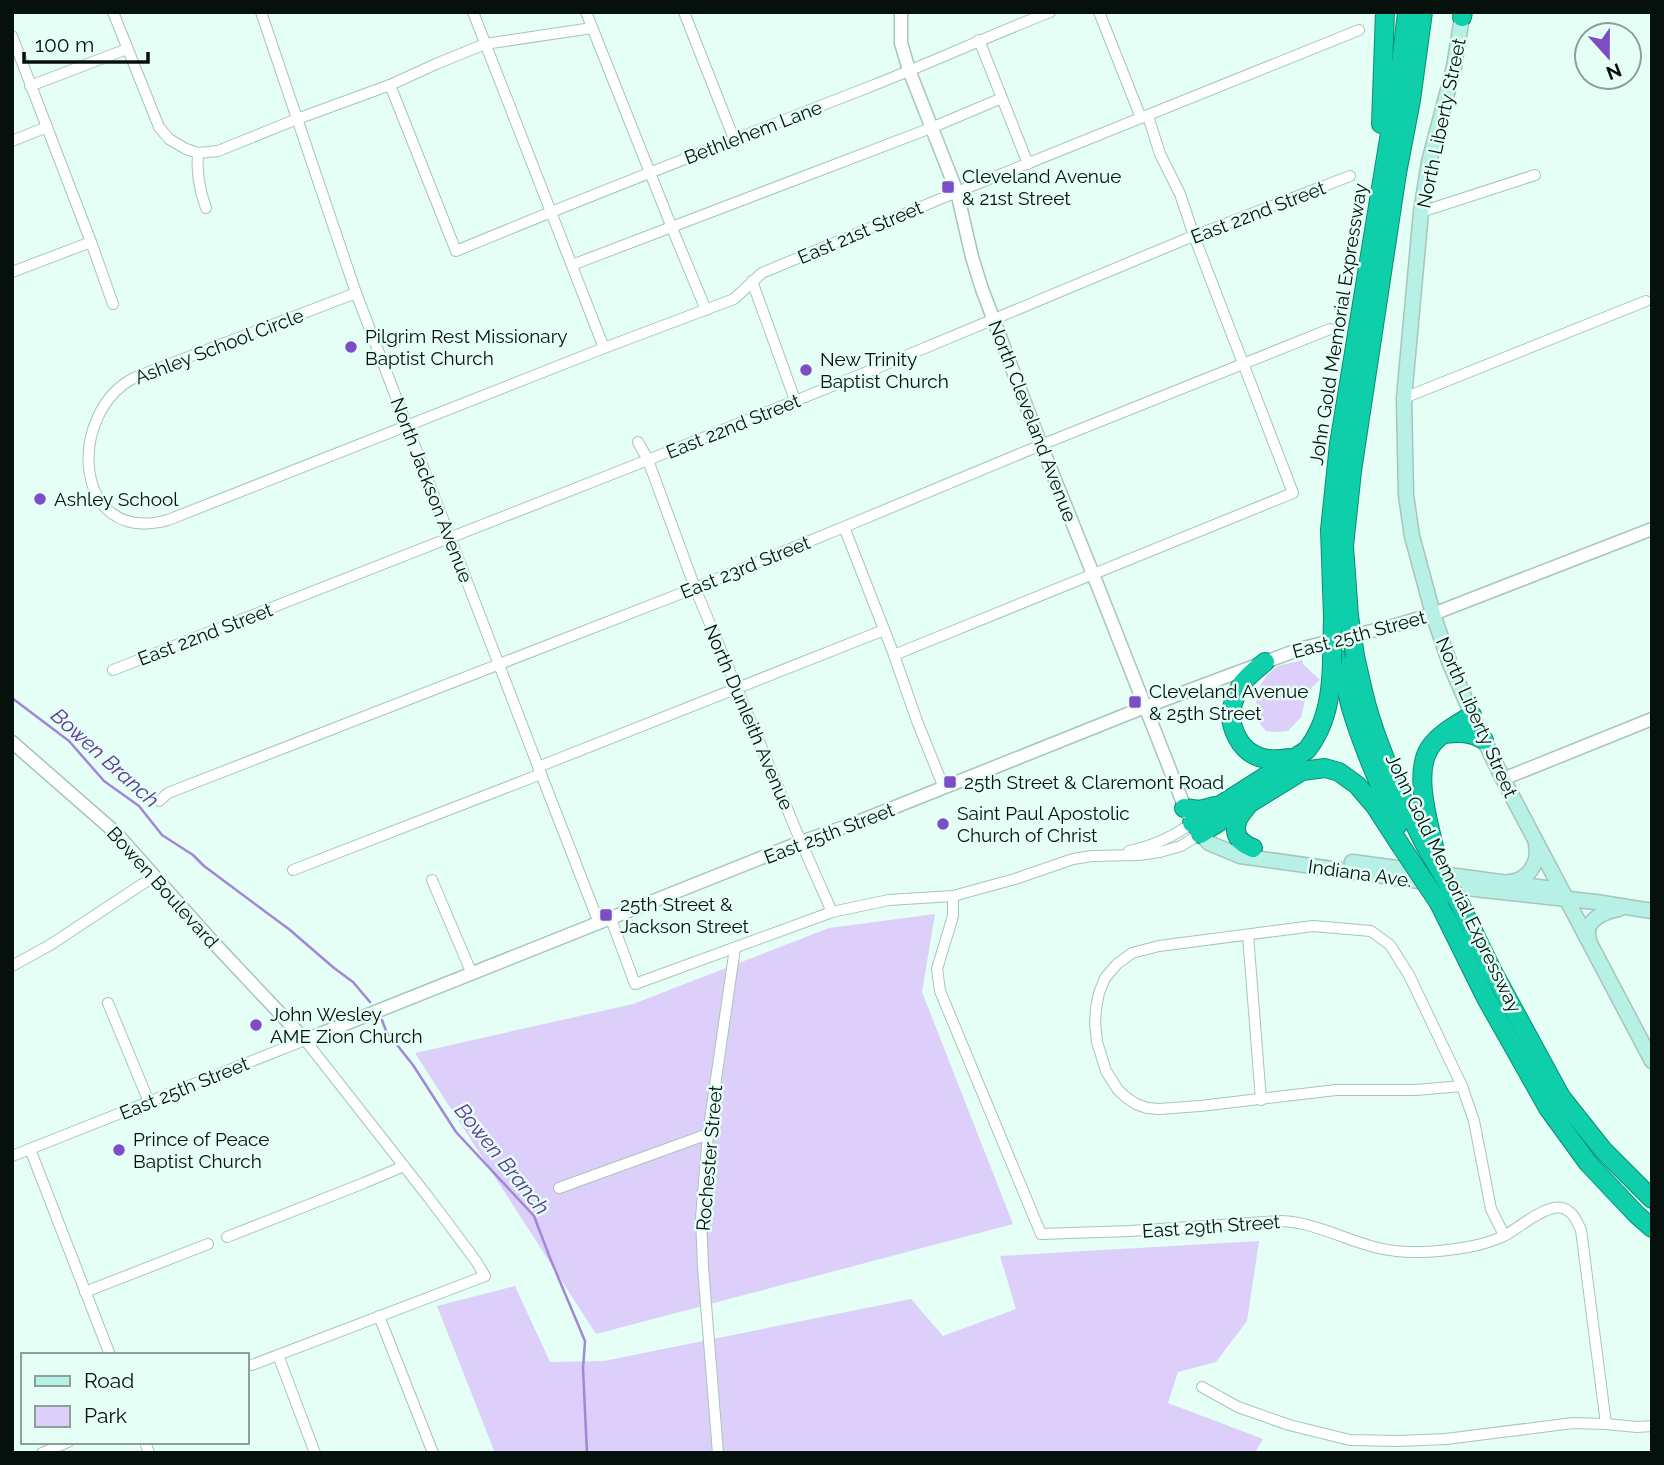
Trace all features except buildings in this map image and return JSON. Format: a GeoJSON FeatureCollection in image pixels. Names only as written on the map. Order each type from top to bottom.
{"type":"FeatureCollection","features":[{"type":"Feature","properties":{"kind":"highway"},"geometry":{"type":"LineString","coordinates":[[1379,194],[1385,12]]}},
{"type":"Feature","properties":{"kind":"highway","name":"John Gold Memorial Expressway"},"geometry":{"type":"LineString","coordinates":[[1341,616],[1330,530],[1334,487],[1356,332],[1408,12]]}},
{"type":"Feature","properties":{"kind":"highway","name":"John Gold Memorial Expressway"},"geometry":{"type":"LineString","coordinates":[[1341,616],[1344,546],[1352,471],[1423,12]]}},
{"type":"Feature","properties":{"kind":"highway"},"geometry":{"type":"LineString","coordinates":[[1192,822],[1200,810],[1225,802],[1307,750],[1316,738],[1327,712],[1342,660],[1341,616]]}},
{"type":"Feature","properties":{"kind":"highway","name":"John Gold Memorial Expressway"},"geometry":{"type":"LineString","coordinates":[[1342,660],[1352,709],[1403,843],[1439,903],[1486,998],[1548,1108],[1588,1164],[1652,1228]]}},
{"type":"Feature","properties":{"kind":"highway","name":"John Gold Memorial Expressway"},"geometry":{"type":"LineString","coordinates":[[1342,660],[1370,718],[1398,792],[1430,846],[1493,972],[1561,1097],[1603,1150],[1651,1198]]}},
{"type":"Feature","properties":{"kind":"highway"},"geometry":{"type":"LineString","coordinates":[[1265,662],[1243,681],[1231,714],[1233,728],[1242,745],[1258,758],[1275,760],[1295,757]]}},
{"type":"Feature","properties":{"kind":"highway"},"geometry":{"type":"LineString","coordinates":[[1430,846],[1424,805],[1424,761],[1430,748],[1444,734],[1472,715]]}},
{"type":"Feature","properties":{"kind":"highway"},"geometry":{"type":"LineString","coordinates":[[1444,734],[1472,733],[1484,740]]}},
{"type":"Feature","properties":{"kind":"highway"},"geometry":{"type":"LineString","coordinates":[[1192,822],[1247,806],[1302,771],[1332,769],[1357,785],[1403,843]]}},
{"type":"Feature","properties":{"kind":"highway"},"geometry":{"type":"LineString","coordinates":[[1247,806],[1235,828],[1239,839],[1246,846],[1253,848]]}},
{"type":"Feature","properties":{"kind":"main road","name":"North Liberty Street"},"geometry":{"type":"LineString","coordinates":[[1462,14],[1454,67],[1429,162],[1421,212],[1404,398],[1406,495],[1412,536],[1433,614],[1450,664],[1472,715],[1652,1061]]}},
{"type":"Feature","properties":{"kind":"main road","name":"Indiana Ave."},"geometry":{"type":"LineString","coordinates":[[1192,822],[1232,846],[1503,882],[1652,911]]}},
{"type":"Feature","properties":{"kind":"main road","name":"Indiana Ave."},"geometry":{"type":"LineString","coordinates":[[1192,822],[1216,848],[1240,856],[1539,897],[1565,894],[1612,895],[1652,906]]}},
{"type":"Feature","properties":{"kind":"main road"},"geometry":{"type":"LineString","coordinates":[[1503,882],[1516,882],[1531,870],[1537,856],[1535,840]]}},
{"type":"Feature","properties":{"kind":"main road"},"geometry":{"type":"LineString","coordinates":[[1592,947],[1587,928],[1597,917],[1610,910],[1632,908]]}},
{"type":"Feature","properties":{"kind":"street"},"geometry":{"type":"LineString","coordinates":[[113,12],[163,134],[186,149],[198,152],[218,151],[390,85],[485,44],[592,28]]}},
{"type":"Feature","properties":{"kind":"street","name":"North Jackson Avenue"},"geometry":{"type":"LineString","coordinates":[[261,12],[356,293],[539,770],[635,984],[735,948]]}},
{"type":"Feature","properties":{"kind":"street"},"geometry":{"type":"LineString","coordinates":[[473,12],[604,348]]}},
{"type":"Feature","properties":{"kind":"street"},"geometry":{"type":"LineString","coordinates":[[586,12],[706,310]]}},
{"type":"Feature","properties":{"kind":"street"},"geometry":{"type":"LineString","coordinates":[[684,12],[734,139]]}},
{"type":"Feature","properties":{"kind":"street","name":"North Cleveland Avenue"},"geometry":{"type":"LineString","coordinates":[[901,12],[901,43],[909,70],[957,192],[972,257],[993,320],[1192,822]]}},
{"type":"Feature","properties":{"kind":"street","name":"Bethlehem Lane"},"geometry":{"type":"LineString","coordinates":[[390,85],[456,251],[1050,12]]}},
{"type":"Feature","properties":{"kind":"street"},"geometry":{"type":"LineString","coordinates":[[894,654],[1293,493],[1180,194],[1099,12]]}},
{"type":"Feature","properties":{"kind":"street","name":"East 21st Street"},"geometry":{"type":"LineString","coordinates":[[407,426],[734,299],[762,273],[1359,30]]}},
{"type":"Feature","properties":{"kind":"street"},"geometry":{"type":"LineString","coordinates":[[12,36],[113,304]]}},
{"type":"Feature","properties":{"kind":"street"},"geometry":{"type":"LineString","coordinates":[[979,40],[1028,164]]}},
{"type":"Feature","properties":{"kind":"street"},"geometry":{"type":"LineString","coordinates":[[30,86],[127,48]]}},
{"type":"Feature","properties":{"kind":"street"},"geometry":{"type":"LineString","coordinates":[[572,265],[931,128],[1002,98]]}},
{"type":"Feature","properties":{"kind":"street"},"geometry":{"type":"LineString","coordinates":[[12,141],[47,127]]}},
{"type":"Feature","properties":{"kind":"street"},"geometry":{"type":"LineString","coordinates":[[198,152],[198,187],[206,208]]}},
{"type":"Feature","properties":{"kind":"street"},"geometry":{"type":"LineString","coordinates":[[1421,212],[1535,175]]}},
{"type":"Feature","properties":{"kind":"street","name":"East 22nd Street"},"geometry":{"type":"LineString","coordinates":[[113,670],[648,460],[1194,236],[1350,176]]}},
{"type":"Feature","properties":{"kind":"street"},"geometry":{"type":"LineString","coordinates":[[12,272],[91,243]]}},
{"type":"Feature","properties":{"kind":"street"},"geometry":{"type":"LineString","coordinates":[[752,281],[795,400]]}},
{"type":"Feature","properties":{"kind":"street","name":"Ashley School Circle"},"geometry":{"type":"LineString","coordinates":[[356,293],[136,377],[120,386],[102,411],[92,436],[88,467],[94,492],[107,510],[124,520],[138,524],[158,523],[407,426]]}},
{"type":"Feature","properties":{"kind":"street"},"geometry":{"type":"LineString","coordinates":[[1404,398],[1646,301]]}},
{"type":"Feature","properties":{"kind":"street","name":"East 23rd Street"},"geometry":{"type":"LineString","coordinates":[[159,801],[167,793],[695,588],[1330,329]]}},
{"type":"Feature","properties":{"kind":"street","name":"North Dunleith Avenue"},"geometry":{"type":"LineString","coordinates":[[638,442],[648,460],[695,588],[832,912]]}},
{"type":"Feature","properties":{"kind":"street"},"geometry":{"type":"LineString","coordinates":[[844,527],[944,788]]}},
{"type":"Feature","properties":{"kind":"street","name":"East 25th Street"},"geometry":{"type":"LineString","coordinates":[[12,1156],[1145,707],[1303,648],[1433,614],[1652,529]]}},
{"type":"Feature","properties":{"kind":"street"},"geometry":{"type":"LineString","coordinates":[[293,870],[884,629]]}},
{"type":"Feature","properties":{"kind":"street"},"geometry":{"type":"LineString","coordinates":[[1503,779],[1652,719]]}},
{"type":"Feature","properties":{"kind":"street","name":"Bowen Boulevard"},"geometry":{"type":"LineString","coordinates":[[12,742],[116,833],[153,877],[304,1040]]}},
{"type":"Feature","properties":{"kind":"street"},"geometry":{"type":"LineString","coordinates":[[735,948],[832,912],[889,900],[953,896],[1073,859],[1160,852],[1181,846],[1192,822]]}},
{"type":"Feature","properties":{"kind":"street"},"geometry":{"type":"LineString","coordinates":[[12,966],[153,877]]}},
{"type":"Feature","properties":{"kind":"street"},"geometry":{"type":"LineString","coordinates":[[432,880],[472,974]]}},
{"type":"Feature","properties":{"kind":"street","name":"East 29th Street"},"geometry":{"type":"LineString","coordinates":[[953,896],[954,916],[937,969],[940,991],[1041,1234],[1292,1221],[1379,1248],[1417,1252],[1440,1251],[1478,1245],[1504,1235],[1551,1209],[1565,1209],[1572,1213],[1581,1230],[1606,1424]]}},
{"type":"Feature","properties":{"kind":"street"},"geometry":{"type":"LineString","coordinates":[[1462,1086],[1416,1090],[1336,1090],[1261,1100],[1147,1108],[1136,1104],[1118,1090],[1106,1071],[1097,1042],[1095,1023],[1099,993],[1105,978],[1116,964],[1132,953],[1159,946],[1313,926],[1371,931],[1390,945],[1409,975],[1462,1086],[1474,1121],[1491,1209],[1504,1235]]}},
{"type":"Feature","properties":{"kind":"street"},"geometry":{"type":"LineString","coordinates":[[1248,935],[1261,1100]]}},
{"type":"Feature","properties":{"kind":"street","name":"Rochester Street"},"geometry":{"type":"LineString","coordinates":[[718,1453],[701,1218],[708,1134],[735,948]]}},
{"type":"Feature","properties":{"kind":"street"},"geometry":{"type":"LineString","coordinates":[[108,1003],[149,1102]]}},
{"type":"Feature","properties":{"kind":"street"},"geometry":{"type":"LineString","coordinates":[[252,1365],[485,1276],[404,1166],[304,1040]]}},
{"type":"Feature","properties":{"kind":"street"},"geometry":{"type":"LineString","coordinates":[[559,1188],[708,1134]]}},
{"type":"Feature","properties":{"kind":"street"},"geometry":{"type":"LineString","coordinates":[[30,1149],[109,1353]]}},
{"type":"Feature","properties":{"kind":"street"},"geometry":{"type":"LineString","coordinates":[[227,1237],[365,1184],[404,1166]]}},
{"type":"Feature","properties":{"kind":"street"},"geometry":{"type":"LineString","coordinates":[[85,1292],[208,1244]]}},
{"type":"Feature","properties":{"kind":"street"},"geometry":{"type":"LineString","coordinates":[[379,1316],[433,1453]]}},
{"type":"Feature","properties":{"kind":"street"},"geometry":{"type":"LineString","coordinates":[[278,1355],[315,1453]]}},
{"type":"Feature","properties":{"kind":"street"},"geometry":{"type":"LineString","coordinates":[[1202,1387],[1238,1407],[1289,1425],[1350,1440],[1446,1439],[1573,1423],[1652,1426]]}},
{"type":"Feature","properties":{"kind":"street"},"geometry":{"type":"LineString","coordinates":[[42,1453],[63,1444]]}},
{"type":"Feature","properties":{"kind":"green space"},"geometry":{"type":"Polygon","coordinates":[[[1302,659],[1303,664],[1320,680],[1307,692],[1301,717],[1288,731],[1266,731],[1260,724],[1255,695],[1267,675],[1275,668],[1302,659]]]}},
{"type":"Feature","properties":{"kind":"green space"},"geometry":{"type":"Polygon","coordinates":[[[935,914],[922,992],[1013,1224],[596,1334],[415,1053],[633,1004],[829,928],[935,914]]]}},
{"type":"Feature","properties":{"kind":"green space"},"geometry":{"type":"Polygon","coordinates":[[[1259,1241],[1247,1321],[1216,1362],[1178,1372],[1168,1403],[1263,1439],[1255,1453],[495,1453],[437,1306],[515,1286],[550,1362],[604,1361],[911,1299],[943,1336],[1016,1309],[1000,1256],[1259,1241]]]}},
{"type":"Feature","properties":{"kind":"waterway","name":"Bowen Branch"},"geometry":{"type":"LineString","coordinates":[[12,698],[69,741],[104,781],[139,806],[162,835],[193,855],[290,930],[353,982],[370,1002]]}},
{"type":"Feature","properties":{"kind":"waterway","name":"Bowen Branch"},"geometry":{"type":"LineString","coordinates":[[382,1020],[386,1031],[413,1065],[456,1132],[534,1216],[585,1341],[583,1369],[587,1453]]}},
{"type":"Feature","properties":{"kind":"place","name":"Cleveland Avenue & 21st Street"},"geometry":{"type":"Point","coordinates":[948,187]}},
{"type":"Feature","properties":{"kind":"place","name":"Pilgrim Rest Missionary Baptist Church"},"geometry":{"type":"Point","coordinates":[351,347]}},
{"type":"Feature","properties":{"kind":"place","name":"New Trinity Baptist Church"},"geometry":{"type":"Point","coordinates":[806,370]}},
{"type":"Feature","properties":{"kind":"place","name":"Ashley School"},"geometry":{"type":"Point","coordinates":[40,499]}},
{"type":"Feature","properties":{"kind":"place","name":"Cleveland Avenue & 25th Street"},"geometry":{"type":"Point","coordinates":[1135,702]}},
{"type":"Feature","properties":{"kind":"place","name":"25th Street & Claremont Road"},"geometry":{"type":"Point","coordinates":[950,782]}},
{"type":"Feature","properties":{"kind":"place","name":"Saint Paul Apostolic Church of Christ"},"geometry":{"type":"Point","coordinates":[943,824]}},
{"type":"Feature","properties":{"kind":"place","name":"25th Street & Jackson Street"},"geometry":{"type":"Point","coordinates":[606,915]}},
{"type":"Feature","properties":{"kind":"place","name":"John Wesley AME Zion Church"},"geometry":{"type":"Point","coordinates":[256,1025]}},
{"type":"Feature","properties":{"kind":"place","name":"Prince of Peace Baptist Church"},"geometry":{"type":"Point","coordinates":[119,1150]}}]}
